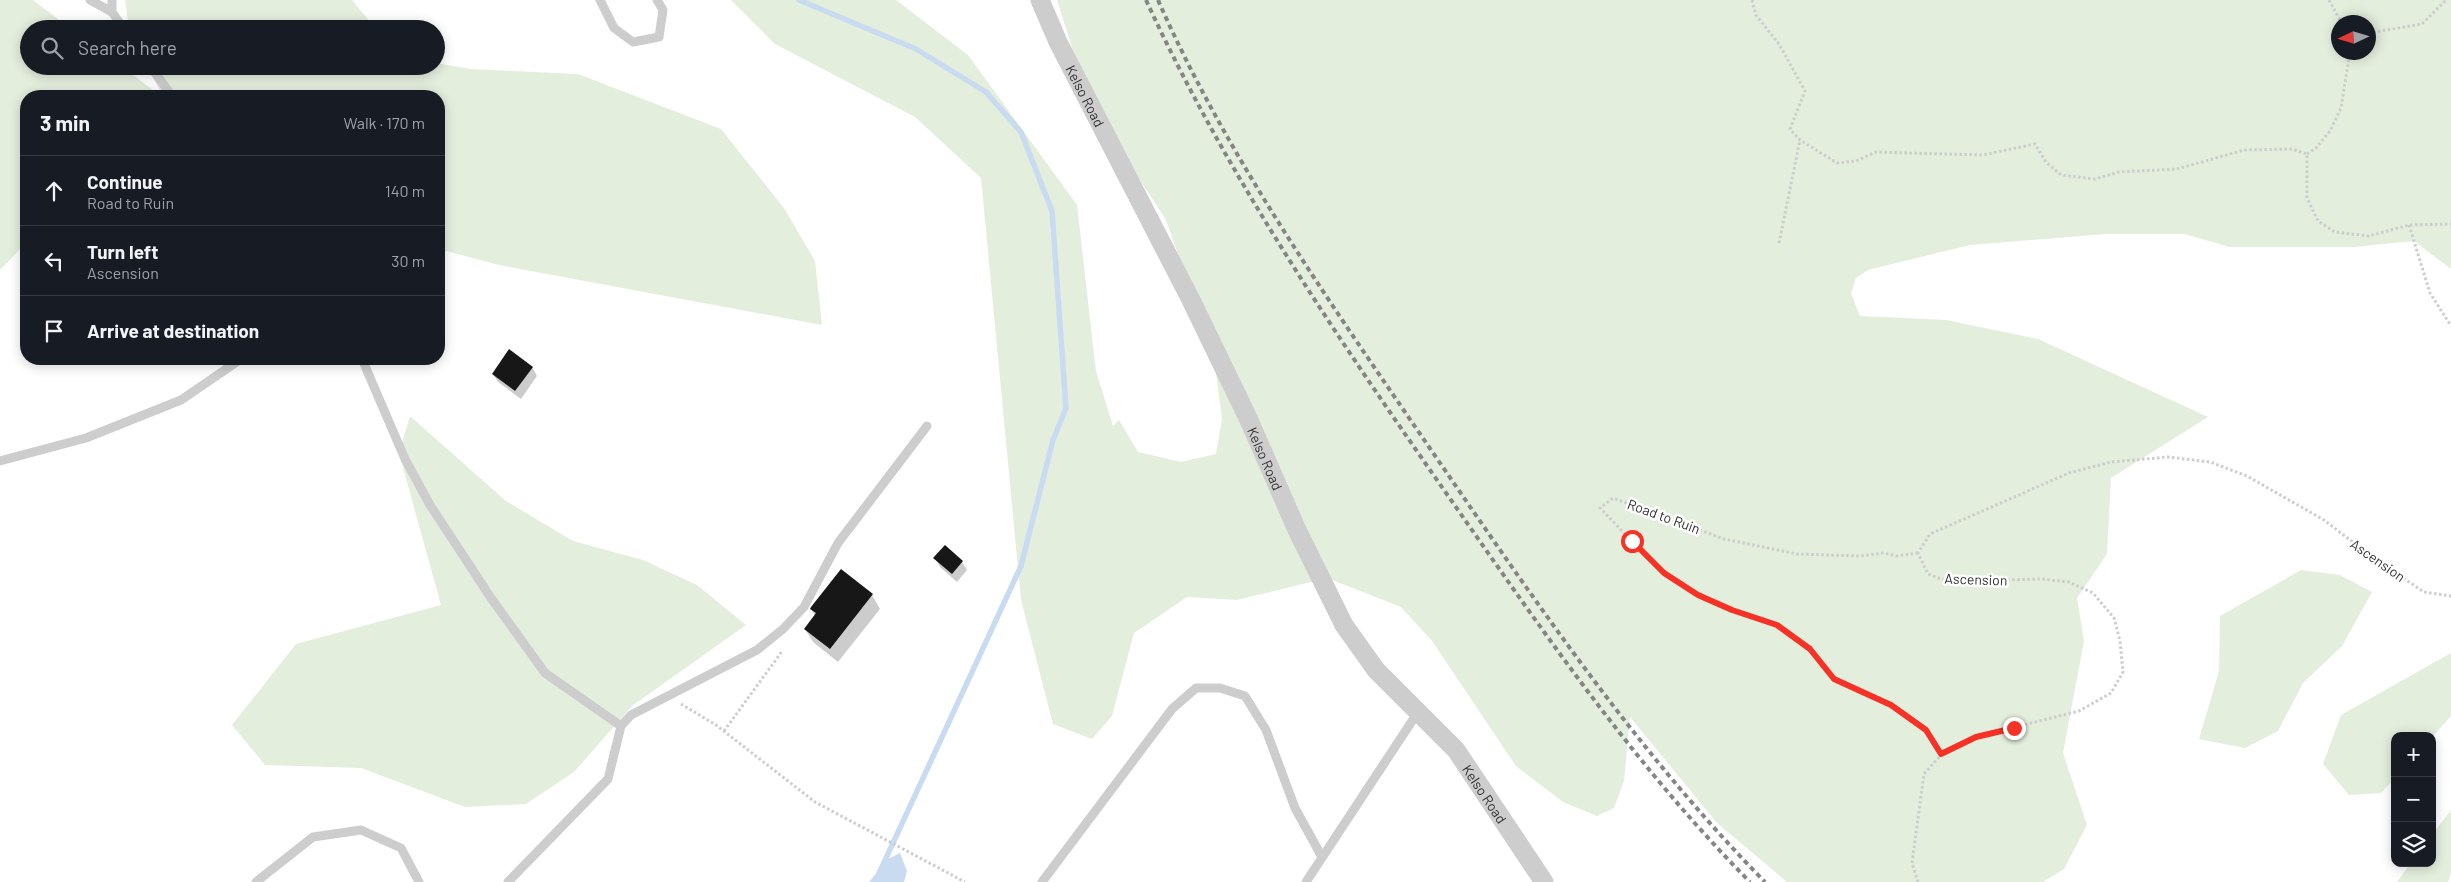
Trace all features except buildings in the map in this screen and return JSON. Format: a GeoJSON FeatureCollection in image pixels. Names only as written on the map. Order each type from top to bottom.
{"type":"FeatureCollection","features":[{"type":"Feature","properties":{"kind":"street","name":"Kelso Road"},"geometry":{"type":"LineString","coordinates":[[1040,0],[1058,42],[1191,300],[1248,418],[1297,530],[1344,625],[1376,670],[1456,750],[1544,882]]}},
{"type":"Feature","properties":{"kind":"lane"},"geometry":{"type":"LineString","coordinates":[[90,0],[112,12],[118,20]]}},
{"type":"Feature","properties":{"kind":"lane"},"geometry":{"type":"LineString","coordinates":[[112,0],[112,12]]}},
{"type":"Feature","properties":{"kind":"lane"},"geometry":{"type":"LineString","coordinates":[[600,0],[614,28],[633,42],[659,37],[663,10],[657,0]]}},
{"type":"Feature","properties":{"kind":"lane"},"geometry":{"type":"LineString","coordinates":[[157,75],[168,90]]}},
{"type":"Feature","properties":{"kind":"lane"},"geometry":{"type":"LineString","coordinates":[[0,461],[86,438],[181,400],[232,365]]}},
{"type":"Feature","properties":{"kind":"lane"},"geometry":{"type":"LineString","coordinates":[[365,365],[405,459],[430,505],[491,598],[545,673],[621,726]]}},
{"type":"Feature","properties":{"kind":"lane"},"geometry":{"type":"LineString","coordinates":[[508,882],[608,779],[621,726],[631,715],[757,650],[783,629],[804,606],[838,543],[927,426]]}},
{"type":"Feature","properties":{"kind":"lane"},"geometry":{"type":"LineString","coordinates":[[1042,882],[1172,709],[1196,688],[1220,688],[1245,696],[1266,730],[1295,808],[1322,857]]}},
{"type":"Feature","properties":{"kind":"lane"},"geometry":{"type":"LineString","coordinates":[[1306,882],[1418,712]]}},
{"type":"Feature","properties":{"kind":"lane"},"geometry":{"type":"LineString","coordinates":[[256,882],[313,837],[361,830],[401,848],[419,882]]}},
{"type":"Feature","properties":{"kind":"path"},"geometry":{"type":"LineString","coordinates":[[1752,0],[1756,15],[1779,44],[1805,91],[1790,129],[1800,140],[1837,164],[1856,161],[1876,152],[1983,155],[2035,144],[2046,162],[2061,175],[2095,180],[2119,172],[2176,169],[2244,150],[2292,149],[2307,154]]}},
{"type":"Feature","properties":{"kind":"path"},"geometry":{"type":"LineString","coordinates":[[2329,0],[2337,15]]}},
{"type":"Feature","properties":{"kind":"path"},"geometry":{"type":"LineString","coordinates":[[2376,32],[2422,24],[2446,0]]}},
{"type":"Feature","properties":{"kind":"path"},"geometry":{"type":"LineString","coordinates":[[2307,154],[2316,148],[2330,131],[2341,108],[2349,60]]}},
{"type":"Feature","properties":{"kind":"path"},"geometry":{"type":"LineString","coordinates":[[1779,243],[1800,140]]}},
{"type":"Feature","properties":{"kind":"path"},"geometry":{"type":"LineString","coordinates":[[2307,154],[2307,198],[2318,221],[2335,232],[2370,236],[2409,225],[2451,224]]}},
{"type":"Feature","properties":{"kind":"path"},"geometry":{"type":"LineString","coordinates":[[2409,225],[2430,293],[2451,326]]}},
{"type":"Feature","properties":{"kind":"path","name":"Ascension"},"geometry":{"type":"LineString","coordinates":[[1918,882],[1912,863],[1924,774],[1941,754],[1976,737],[2079,711],[2111,693],[2123,672],[2120,641],[2114,618],[2093,593],[2069,582],[2042,579],[1965,581],[1941,579],[1928,574],[1918,553],[1930,534],[2069,474],[2111,462],[2168,457],[2210,462],[2247,476],[2324,520],[2375,559],[2424,592],[2451,596]]}},
{"type":"Feature","properties":{"kind":"path","name":"Road to Ruin"},"geometry":{"type":"LineString","coordinates":[[1918,553],[1896,556],[1884,553],[1860,556],[1797,554],[1724,538],[1613,498],[1600,508],[1645,556],[1664,573],[1698,595],[1732,610],[1777,625],[1810,649],[1834,679],[1891,705],[1926,730],[1941,754]]}},
{"type":"Feature","properties":{"kind":"path"},"geometry":{"type":"LineString","coordinates":[[724,731],[783,650]]}},
{"type":"Feature","properties":{"kind":"path"},"geometry":{"type":"LineString","coordinates":[[667,696],[724,731],[815,802],[965,882]]}},
{"type":"Feature","properties":{"kind":"green space"},"geometry":{"type":"Polygon","coordinates":[[[0,0],[33,0],[59,20],[20,20],[20,75],[133,75],[153,90],[20,90],[20,249],[0,270],[0,0]]]}},
{"type":"Feature","properties":{"kind":"green space"},"geometry":{"type":"Polygon","coordinates":[[[125,0],[352,0],[369,20],[128,20],[125,0]]]}},
{"type":"Feature","properties":{"kind":"green space"},"geometry":{"type":"Polygon","coordinates":[[[731,0],[896,0],[968,55],[1077,205],[1096,371],[1113,426],[1119,420],[1138,452],[1181,462],[1216,454],[1222,419],[1214,357],[1166,220],[1089,102],[1057,0],[2451,0],[2451,269],[2414,241],[2355,247],[2230,247],[2184,234],[2106,234],[1970,245],[1868,270],[1856,278],[1851,293],[1860,316],[1946,320],[2038,339],[2208,417],[2111,478],[2107,554],[2077,598],[2084,641],[2063,753],[2087,825],[2064,869],[2043,882],[1787,882],[1717,823],[1630,717],[1624,781],[1614,808],[1597,816],[1563,802],[1516,766],[1432,641],[1401,607],[1327,578],[1237,600],[1187,597],[1134,633],[1112,716],[1092,739],[1053,724],[1021,600],[981,178],[915,117],[775,44],[731,0]]]}},
{"type":"Feature","properties":{"kind":"green space"},"geometry":{"type":"Polygon","coordinates":[[[445,65],[471,69],[578,74],[721,129],[784,208],[815,261],[822,325],[499,265],[445,251],[445,90],[160,90],[152,75],[445,75],[445,65]]]}},
{"type":"Feature","properties":{"kind":"green space"},"geometry":{"type":"Polygon","coordinates":[[[410,416],[506,501],[573,541],[643,560],[697,585],[746,625],[632,706],[574,772],[526,804],[465,807],[361,768],[265,765],[232,725],[296,644],[441,605],[399,453],[410,416]]]}},
{"type":"Feature","properties":{"kind":"green space"},"geometry":{"type":"Polygon","coordinates":[[[2301,570],[2340,575],[2372,592],[2342,646],[2303,683],[2278,731],[2245,748],[2199,739],[2219,671],[2220,616],[2301,570]]]}},
{"type":"Feature","properties":{"kind":"green space"},"geometry":{"type":"Polygon","coordinates":[[[2451,653],[2451,716],[2436,733],[2391,732],[2391,782],[2381,793],[2349,795],[2323,764],[2341,715],[2451,653]]]}},
{"type":"Feature","properties":{"kind":"green space"},"geometry":{"type":"Polygon","coordinates":[[[2451,810],[2451,873],[2448,882],[2397,882],[2408,867],[2436,867],[2436,830],[2451,810]]]}},
{"type":"Feature","properties":{"kind":"water"},"geometry":{"type":"Polygon","coordinates":[[[900,853],[907,871],[904,882],[869,882],[888,859],[900,853]]]}},
{"type":"Feature","properties":{"kind":"waterway"},"geometry":{"type":"LineString","coordinates":[[799,0],[916,49],[986,92],[1021,132],[1052,211],[1066,408],[1053,440],[1021,566],[875,882]]}},
{"type":"Feature","properties":{"kind":"railway"},"geometry":{"type":"LineString","coordinates":[[1146,0],[1212,131],[1249,194],[1287,257],[1409,440],[1556,649],[1630,746],[1708,838],[1750,882]]}},
{"type":"Feature","properties":{"kind":"railway"},"geometry":{"type":"LineString","coordinates":[[1158,0],[1216,117],[1249,174],[1319,285],[1429,447],[1507,560],[1629,727],[1718,832],[1765,882]]}},
{"type":"Feature","properties":{"kind":"route"},"geometry":{"type":"LineString","coordinates":[[1632,541],[1664,573],[1698,595],[1732,610],[1777,625],[1810,649],[1834,679],[1891,705],[1926,730],[1941,754],[1976,737],[2014,728]]}}]}
